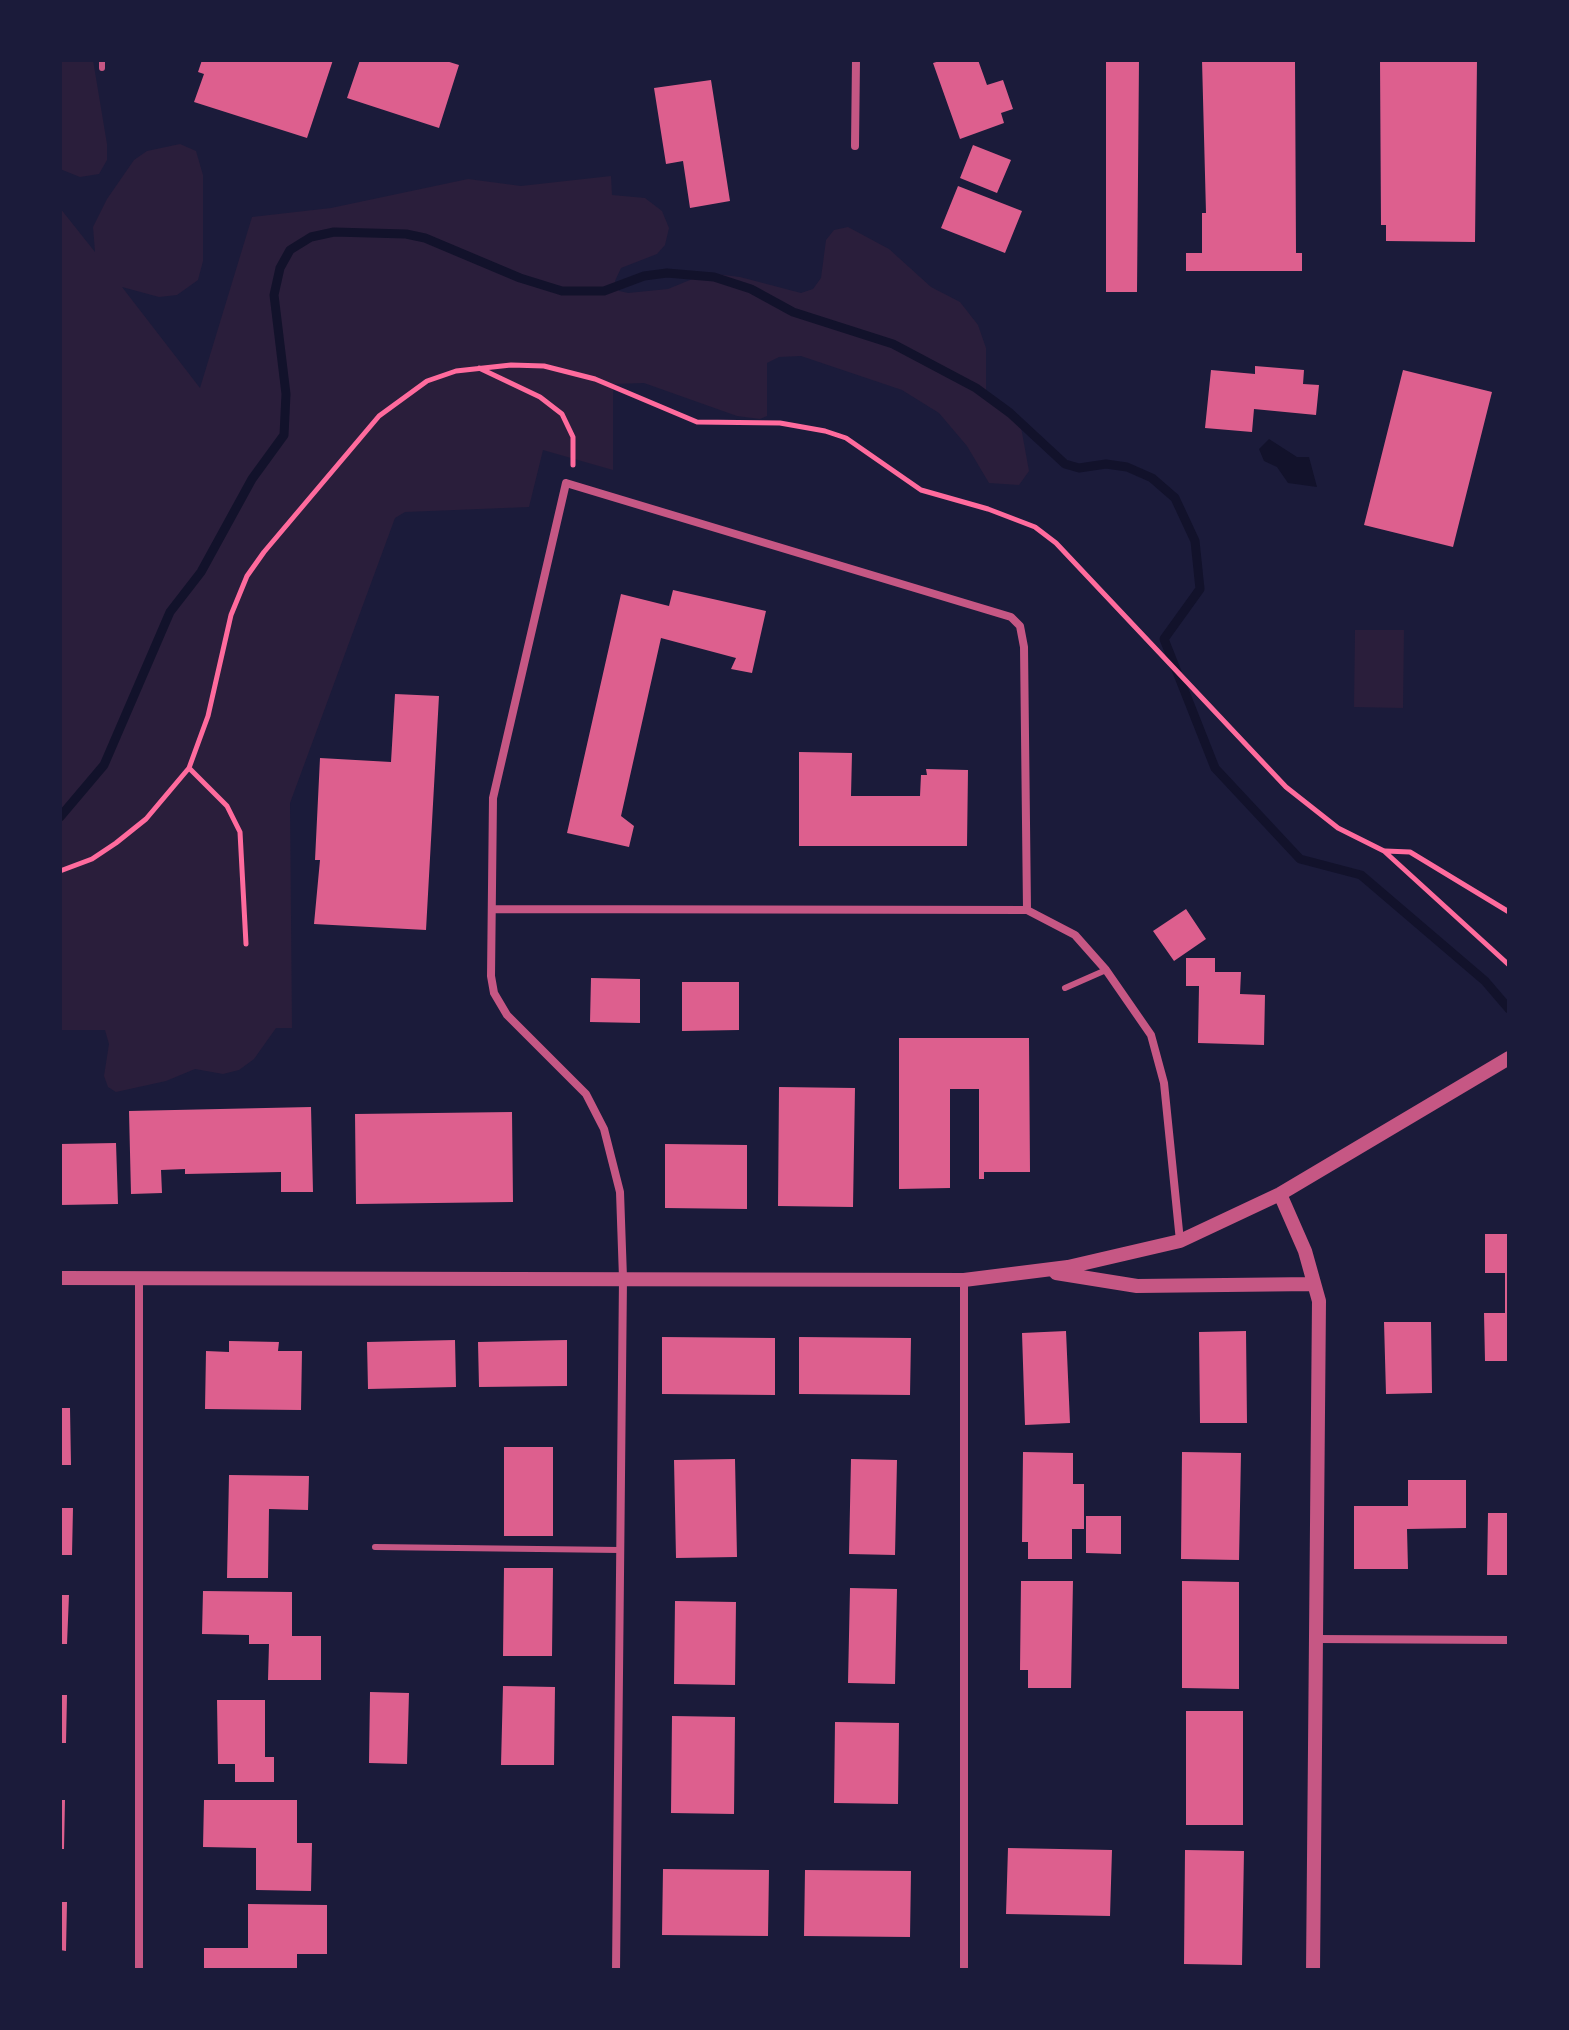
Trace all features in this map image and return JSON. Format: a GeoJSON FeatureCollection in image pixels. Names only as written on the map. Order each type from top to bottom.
{"type":"FeatureCollection","features":[{"type":"Feature","properties":{"kind":"street"},"geometry":{"type":"LineString","coordinates":[[855,146],[856,60]]}},
{"type":"Feature","properties":{"kind":"street"},"geometry":{"type":"LineString","coordinates":[[616,1970],[623,1278],[620,1192],[604,1129],[586,1094],[500,1006],[491,976],[493,798],[566,483],[996,610],[1020,626],[1025,674],[1027,910]]}},
{"type":"Feature","properties":{"kind":"street"},"geometry":{"type":"LineString","coordinates":[[492,909],[1027,910],[1075,935],[1106,970],[1151,1035],[1164,1083],[1180,1241]]}},
{"type":"Feature","properties":{"kind":"street"},"geometry":{"type":"LineString","coordinates":[[60,1278],[964,1280],[1040,1270],[1180,1241],[1280,1194],[1506,1059]]}},
{"type":"Feature","properties":{"kind":"street"},"geometry":{"type":"LineString","coordinates":[[1280,1194],[1305,1251],[1319,1301],[1313,1970]]}},
{"type":"Feature","properties":{"kind":"street"},"geometry":{"type":"LineString","coordinates":[[1040,1270],[1137,1286],[1314,1284]]}},
{"type":"Feature","properties":{"kind":"street"},"geometry":{"type":"LineString","coordinates":[[139,1279],[139,1970]]}},
{"type":"Feature","properties":{"kind":"street"},"geometry":{"type":"LineString","coordinates":[[964,1280],[964,1970]]}},
{"type":"Feature","properties":{"kind":"street"},"geometry":{"type":"LineString","coordinates":[[1317,1639],[1509,1640]]}},
{"type":"Feature","properties":{"kind":"lane"},"geometry":{"type":"LineString","coordinates":[[102,60],[102,68]]}},
{"type":"Feature","properties":{"kind":"lane"},"geometry":{"type":"LineString","coordinates":[[1065,988],[1106,970]]}},
{"type":"Feature","properties":{"kind":"lane"},"geometry":{"type":"LineString","coordinates":[[375,1547],[620,1550]]}},
{"type":"Feature","properties":{"kind":"path"},"geometry":{"type":"LineString","coordinates":[[60,871],[92,859],[116,843],[146,819],[189,768],[208,716],[238,597],[264,552],[379,416],[427,381],[478,367],[511,365],[569,370],[697,422],[801,425],[846,438],[921,490],[988,509],[1035,527],[1056,543],[1286,787],[1338,828],[1384,851],[1509,965]]}},
{"type":"Feature","properties":{"kind":"path"},"geometry":{"type":"LineString","coordinates":[[478,367],[540,397],[562,414],[575,451],[566,483]]}},
{"type":"Feature","properties":{"kind":"path"},"geometry":{"type":"LineString","coordinates":[[189,768],[227,806],[240,832],[246,944]]}},
{"type":"Feature","properties":{"kind":"path"},"geometry":{"type":"LineString","coordinates":[[1384,851],[1410,852],[1509,912]]}},
{"type":"Feature","properties":{"kind":"shaded area"},"geometry":{"type":"Polygon","coordinates":[[[60,60],[93,60],[107,144],[107,160],[99,174],[80,177],[60,169],[60,60]]]}},
{"type":"Feature","properties":{"kind":"shaded area"},"geometry":{"type":"Polygon","coordinates":[[[180,144],[196,151],[203,175],[203,261],[198,280],[177,295],[159,297],[122,287],[200,388],[252,217],[331,208],[468,179],[521,186],[611,176],[612,195],[645,198],[662,211],[669,228],[665,245],[657,254],[621,268],[615,281],[619,291],[668,289],[707,273],[740,277],[801,293],[813,289],[821,278],[826,240],[834,230],[848,227],[889,249],[931,287],[960,302],[978,325],[986,348],[986,396],[1021,427],[1029,471],[1019,485],[989,483],[967,446],[939,413],[902,390],[801,356],[779,357],[767,363],[767,416],[760,419],[737,416],[644,383],[613,384],[613,470],[543,450],[529,507],[405,512],[395,518],[290,803],[292,1028],[276,1028],[254,1059],[239,1070],[223,1074],[195,1069],[166,1081],[116,1092],[108,1087],[104,1076],[109,1044],[105,1030],[60,1030],[60,208],[95,252],[93,227],[107,199],[134,160],[147,151],[180,144]]]}},
{"type":"Feature","properties":{"kind":"shaded area"},"geometry":{"type":"Polygon","coordinates":[[[1269,439],[1297,457],[1309,457],[1317,487],[1288,483],[1277,467],[1264,461],[1259,449],[1269,439]]]}},
{"type":"Feature","properties":{"kind":"shaded area"},"geometry":{"type":"Polygon","coordinates":[[[1355,630],[1404,630],[1403,708],[1354,707],[1355,630]]]}},
{"type":"Feature","properties":{"kind":"building"},"geometry":{"type":"Polygon","coordinates":[[[202,60],[333,60],[307,138],[194,102],[204,74],[198,72],[202,60]]]}},
{"type":"Feature","properties":{"kind":"building"},"geometry":{"type":"Polygon","coordinates":[[[360,60],[443,60],[459,65],[439,128],[347,98],[360,60]]]}},
{"type":"Feature","properties":{"kind":"building"},"geometry":{"type":"Polygon","coordinates":[[[978,60],[987,85],[1003,80],[1013,109],[1001,113],[1004,123],[960,139],[933,63],[978,60]]]}},
{"type":"Feature","properties":{"kind":"building"},"geometry":{"type":"Polygon","coordinates":[[[1106,60],[1139,60],[1137,292],[1106,292],[1106,60]]]}},
{"type":"Feature","properties":{"kind":"building"},"geometry":{"type":"Polygon","coordinates":[[[1202,60],[1295,60],[1296,253],[1302,253],[1302,271],[1186,271],[1186,253],[1202,253],[1202,213],[1206,213],[1202,60]]]}},
{"type":"Feature","properties":{"kind":"building"},"geometry":{"type":"Polygon","coordinates":[[[1380,60],[1477,60],[1475,242],[1386,241],[1386,225],[1381,225],[1380,60]]]}},
{"type":"Feature","properties":{"kind":"building"},"geometry":{"type":"Polygon","coordinates":[[[711,80],[730,201],[690,208],[683,161],[666,164],[654,88],[711,80]]]}},
{"type":"Feature","properties":{"kind":"building"},"geometry":{"type":"Polygon","coordinates":[[[973,145],[1011,160],[997,193],[960,178],[973,145]]]}},
{"type":"Feature","properties":{"kind":"building"},"geometry":{"type":"Polygon","coordinates":[[[958,186],[1022,211],[1005,253],[941,228],[958,186]]]}},
{"type":"Feature","properties":{"kind":"building"},"geometry":{"type":"Polygon","coordinates":[[[1255,366],[1304,370],[1303,384],[1319,385],[1316,415],[1254,409],[1252,432],[1205,428],[1211,370],[1255,374],[1255,366]]]}},
{"type":"Feature","properties":{"kind":"building"},"geometry":{"type":"Polygon","coordinates":[[[1403,370],[1492,392],[1453,547],[1364,525],[1403,370]]]}},
{"type":"Feature","properties":{"kind":"building"},"geometry":{"type":"Polygon","coordinates":[[[673,590],[766,611],[752,673],[731,669],[736,658],[661,638],[621,816],[634,826],[629,847],[567,833],[621,594],[669,606],[673,590]]]}},
{"type":"Feature","properties":{"kind":"building"},"geometry":{"type":"Polygon","coordinates":[[[395,694],[439,696],[426,930],[314,924],[320,860],[315,860],[320,758],[391,762],[395,694]]]}},
{"type":"Feature","properties":{"kind":"building"},"geometry":{"type":"Polygon","coordinates":[[[799,752],[852,753],[851,796],[920,796],[921,775],[927,775],[926,769],[968,770],[967,846],[799,846],[799,752]]]}},
{"type":"Feature","properties":{"kind":"building"},"geometry":{"type":"Polygon","coordinates":[[[1186,909],[1206,939],[1174,961],[1153,931],[1186,909]]]}},
{"type":"Feature","properties":{"kind":"building"},"geometry":{"type":"Polygon","coordinates":[[[1186,958],[1215,958],[1215,972],[1241,972],[1240,994],[1265,995],[1264,1045],[1198,1043],[1199,986],[1186,986],[1186,958]]]}},
{"type":"Feature","properties":{"kind":"building"},"geometry":{"type":"Polygon","coordinates":[[[591,978],[640,979],[640,1023],[590,1022],[591,978]]]}},
{"type":"Feature","properties":{"kind":"building"},"geometry":{"type":"Polygon","coordinates":[[[682,982],[739,982],[739,1030],[682,1031],[682,982]]]}},
{"type":"Feature","properties":{"kind":"building"},"geometry":{"type":"Polygon","coordinates":[[[899,1038],[1029,1038],[1030,1172],[984,1172],[984,1179],[979,1179],[979,1089],[950,1089],[950,1188],[899,1189],[899,1038]]]}},
{"type":"Feature","properties":{"kind":"building"},"geometry":{"type":"Polygon","coordinates":[[[779,1087],[855,1088],[853,1207],[778,1206],[779,1087]]]}},
{"type":"Feature","properties":{"kind":"building"},"geometry":{"type":"Polygon","coordinates":[[[311,1107],[313,1192],[281,1192],[281,1172],[185,1174],[185,1169],[161,1170],[162,1193],[131,1194],[129,1111],[311,1107]]]}},
{"type":"Feature","properties":{"kind":"building"},"geometry":{"type":"Polygon","coordinates":[[[512,1112],[513,1202],[356,1204],[355,1114],[512,1112]]]}},
{"type":"Feature","properties":{"kind":"building"},"geometry":{"type":"Polygon","coordinates":[[[116,1143],[118,1204],[60,1205],[60,1144],[116,1143]]]}},
{"type":"Feature","properties":{"kind":"building"},"geometry":{"type":"Polygon","coordinates":[[[665,1144],[747,1145],[747,1209],[665,1208],[665,1144]]]}},
{"type":"Feature","properties":{"kind":"building"},"geometry":{"type":"Polygon","coordinates":[[[1485,1234],[1509,1234],[1509,1361],[1485,1361],[1484,1313],[1505,1313],[1505,1273],[1485,1273],[1485,1234]]]}},
{"type":"Feature","properties":{"kind":"building"},"geometry":{"type":"Polygon","coordinates":[[[1384,1322],[1431,1322],[1432,1393],[1386,1394],[1384,1322]]]}},
{"type":"Feature","properties":{"kind":"building"},"geometry":{"type":"Polygon","coordinates":[[[1066,1331],[1070,1423],[1025,1425],[1022,1333],[1066,1331]]]}},
{"type":"Feature","properties":{"kind":"building"},"geometry":{"type":"Polygon","coordinates":[[[1246,1331],[1247,1423],[1200,1423],[1199,1332],[1246,1331]]]}},
{"type":"Feature","properties":{"kind":"building"},"geometry":{"type":"Polygon","coordinates":[[[662,1337],[775,1338],[775,1395],[662,1394],[662,1337]]]}},
{"type":"Feature","properties":{"kind":"building"},"geometry":{"type":"Polygon","coordinates":[[[799,1337],[911,1338],[910,1395],[799,1394],[799,1337]]]}},
{"type":"Feature","properties":{"kind":"building"},"geometry":{"type":"Polygon","coordinates":[[[455,1340],[456,1387],[368,1389],[367,1342],[455,1340]]]}},
{"type":"Feature","properties":{"kind":"building"},"geometry":{"type":"Polygon","coordinates":[[[567,1340],[567,1386],[479,1387],[478,1342],[567,1340]]]}},
{"type":"Feature","properties":{"kind":"building"},"geometry":{"type":"Polygon","coordinates":[[[229,1341],[279,1342],[278,1351],[302,1351],[301,1410],[205,1409],[206,1351],[229,1352],[229,1341]]]}},
{"type":"Feature","properties":{"kind":"building"},"geometry":{"type":"Polygon","coordinates":[[[60,1408],[70,1408],[71,1465],[60,1465],[60,1408]]]}},
{"type":"Feature","properties":{"kind":"building"},"geometry":{"type":"Polygon","coordinates":[[[504,1447],[553,1447],[553,1536],[504,1536],[504,1447]]]}},
{"type":"Feature","properties":{"kind":"building"},"geometry":{"type":"Polygon","coordinates":[[[1023,1452],[1073,1453],[1073,1484],[1084,1484],[1084,1529],[1072,1529],[1072,1559],[1028,1559],[1028,1542],[1022,1542],[1023,1452]]]}},
{"type":"Feature","properties":{"kind":"building"},"geometry":{"type":"Polygon","coordinates":[[[1182,1452],[1241,1453],[1239,1560],[1181,1559],[1182,1452]]]}},
{"type":"Feature","properties":{"kind":"building"},"geometry":{"type":"Polygon","coordinates":[[[735,1459],[737,1557],[676,1558],[674,1460],[735,1459]]]}},
{"type":"Feature","properties":{"kind":"building"},"geometry":{"type":"Polygon","coordinates":[[[851,1459],[897,1460],[895,1555],[849,1554],[851,1459]]]}},
{"type":"Feature","properties":{"kind":"building"},"geometry":{"type":"Polygon","coordinates":[[[229,1475],[309,1476],[308,1510],[269,1509],[268,1578],[227,1578],[229,1475]]]}},
{"type":"Feature","properties":{"kind":"building"},"geometry":{"type":"Polygon","coordinates":[[[1408,1480],[1466,1480],[1466,1528],[1407,1529],[1408,1569],[1354,1569],[1354,1506],[1408,1506],[1408,1480]]]}},
{"type":"Feature","properties":{"kind":"building"},"geometry":{"type":"Polygon","coordinates":[[[60,1508],[73,1508],[72,1555],[60,1555],[60,1508]]]}},
{"type":"Feature","properties":{"kind":"building"},"geometry":{"type":"Polygon","coordinates":[[[1488,1513],[1509,1513],[1509,1575],[1487,1575],[1488,1513]]]}},
{"type":"Feature","properties":{"kind":"building"},"geometry":{"type":"Polygon","coordinates":[[[1086,1516],[1121,1516],[1121,1554],[1086,1553],[1086,1516]]]}},
{"type":"Feature","properties":{"kind":"building"},"geometry":{"type":"Polygon","coordinates":[[[504,1568],[553,1568],[552,1656],[503,1656],[504,1568]]]}},
{"type":"Feature","properties":{"kind":"building"},"geometry":{"type":"Polygon","coordinates":[[[1021,1581],[1073,1581],[1071,1688],[1028,1688],[1028,1670],[1020,1670],[1021,1581]]]}},
{"type":"Feature","properties":{"kind":"building"},"geometry":{"type":"Polygon","coordinates":[[[1182,1581],[1239,1582],[1239,1689],[1182,1688],[1182,1581]]]}},
{"type":"Feature","properties":{"kind":"building"},"geometry":{"type":"Polygon","coordinates":[[[850,1588],[897,1589],[895,1684],[848,1683],[850,1588]]]}},
{"type":"Feature","properties":{"kind":"building"},"geometry":{"type":"Polygon","coordinates":[[[203,1591],[292,1592],[292,1636],[321,1636],[321,1680],[268,1680],[269,1644],[249,1644],[249,1635],[202,1634],[203,1591]]]}},
{"type":"Feature","properties":{"kind":"building"},"geometry":{"type":"Polygon","coordinates":[[[60,1595],[69,1595],[67,1644],[60,1644],[60,1595]]]}},
{"type":"Feature","properties":{"kind":"building"},"geometry":{"type":"Polygon","coordinates":[[[675,1601],[736,1602],[735,1685],[674,1684],[675,1601]]]}},
{"type":"Feature","properties":{"kind":"building"},"geometry":{"type":"Polygon","coordinates":[[[503,1686],[555,1687],[554,1765],[501,1765],[503,1686]]]}},
{"type":"Feature","properties":{"kind":"building"},"geometry":{"type":"Polygon","coordinates":[[[370,1692],[409,1693],[407,1764],[369,1763],[370,1692]]]}},
{"type":"Feature","properties":{"kind":"building"},"geometry":{"type":"Polygon","coordinates":[[[60,1695],[67,1695],[66,1743],[60,1743],[60,1695]]]}},
{"type":"Feature","properties":{"kind":"building"},"geometry":{"type":"Polygon","coordinates":[[[217,1700],[265,1700],[265,1757],[274,1757],[274,1782],[235,1782],[235,1764],[218,1764],[217,1700]]]}},
{"type":"Feature","properties":{"kind":"building"},"geometry":{"type":"Polygon","coordinates":[[[1186,1711],[1243,1711],[1243,1825],[1186,1825],[1186,1711]]]}},
{"type":"Feature","properties":{"kind":"building"},"geometry":{"type":"Polygon","coordinates":[[[672,1716],[735,1717],[734,1814],[671,1813],[672,1716]]]}},
{"type":"Feature","properties":{"kind":"building"},"geometry":{"type":"Polygon","coordinates":[[[835,1722],[899,1723],[898,1804],[834,1803],[835,1722]]]}},
{"type":"Feature","properties":{"kind":"building"},"geometry":{"type":"Polygon","coordinates":[[[60,1800],[65,1800],[64,1849],[60,1849],[60,1800]]]}},
{"type":"Feature","properties":{"kind":"building"},"geometry":{"type":"Polygon","coordinates":[[[204,1800],[297,1800],[297,1843],[312,1843],[311,1891],[256,1890],[256,1848],[203,1847],[204,1800]]]}},
{"type":"Feature","properties":{"kind":"building"},"geometry":{"type":"Polygon","coordinates":[[[1008,1848],[1112,1850],[1110,1916],[1006,1914],[1008,1848]]]}},
{"type":"Feature","properties":{"kind":"building"},"geometry":{"type":"Polygon","coordinates":[[[1185,1850],[1244,1851],[1242,1965],[1184,1964],[1185,1850]]]}},
{"type":"Feature","properties":{"kind":"building"},"geometry":{"type":"Polygon","coordinates":[[[663,1869],[769,1870],[768,1936],[662,1935],[663,1869]]]}},
{"type":"Feature","properties":{"kind":"building"},"geometry":{"type":"Polygon","coordinates":[[[805,1870],[911,1871],[910,1937],[804,1936],[805,1870]]]}},
{"type":"Feature","properties":{"kind":"building"},"geometry":{"type":"Polygon","coordinates":[[[60,1902],[67,1902],[66,1951],[60,1950],[60,1902]]]}},
{"type":"Feature","properties":{"kind":"building"},"geometry":{"type":"Polygon","coordinates":[[[248,1904],[327,1905],[327,1954],[297,1954],[297,1970],[204,1970],[204,1948],[248,1948],[248,1904]]]}},
{"type":"Feature","properties":{"kind":"waterway"},"geometry":{"type":"LineString","coordinates":[[60,817],[104,765],[170,612],[201,572],[252,479],[284,435],[286,394],[274,295],[280,268],[290,250],[311,237],[334,232],[406,234],[425,238],[520,278],[562,291],[604,291],[644,276],[667,273],[714,277],[751,289],[793,312],[893,344],[976,388],[1010,413],[1065,464],[1079,468],[1106,464],[1127,467],[1152,478],[1175,498],[1195,541],[1200,589],[1164,639],[1215,768],[1300,859],[1361,875],[1485,981],[1509,1009]]}}]}
